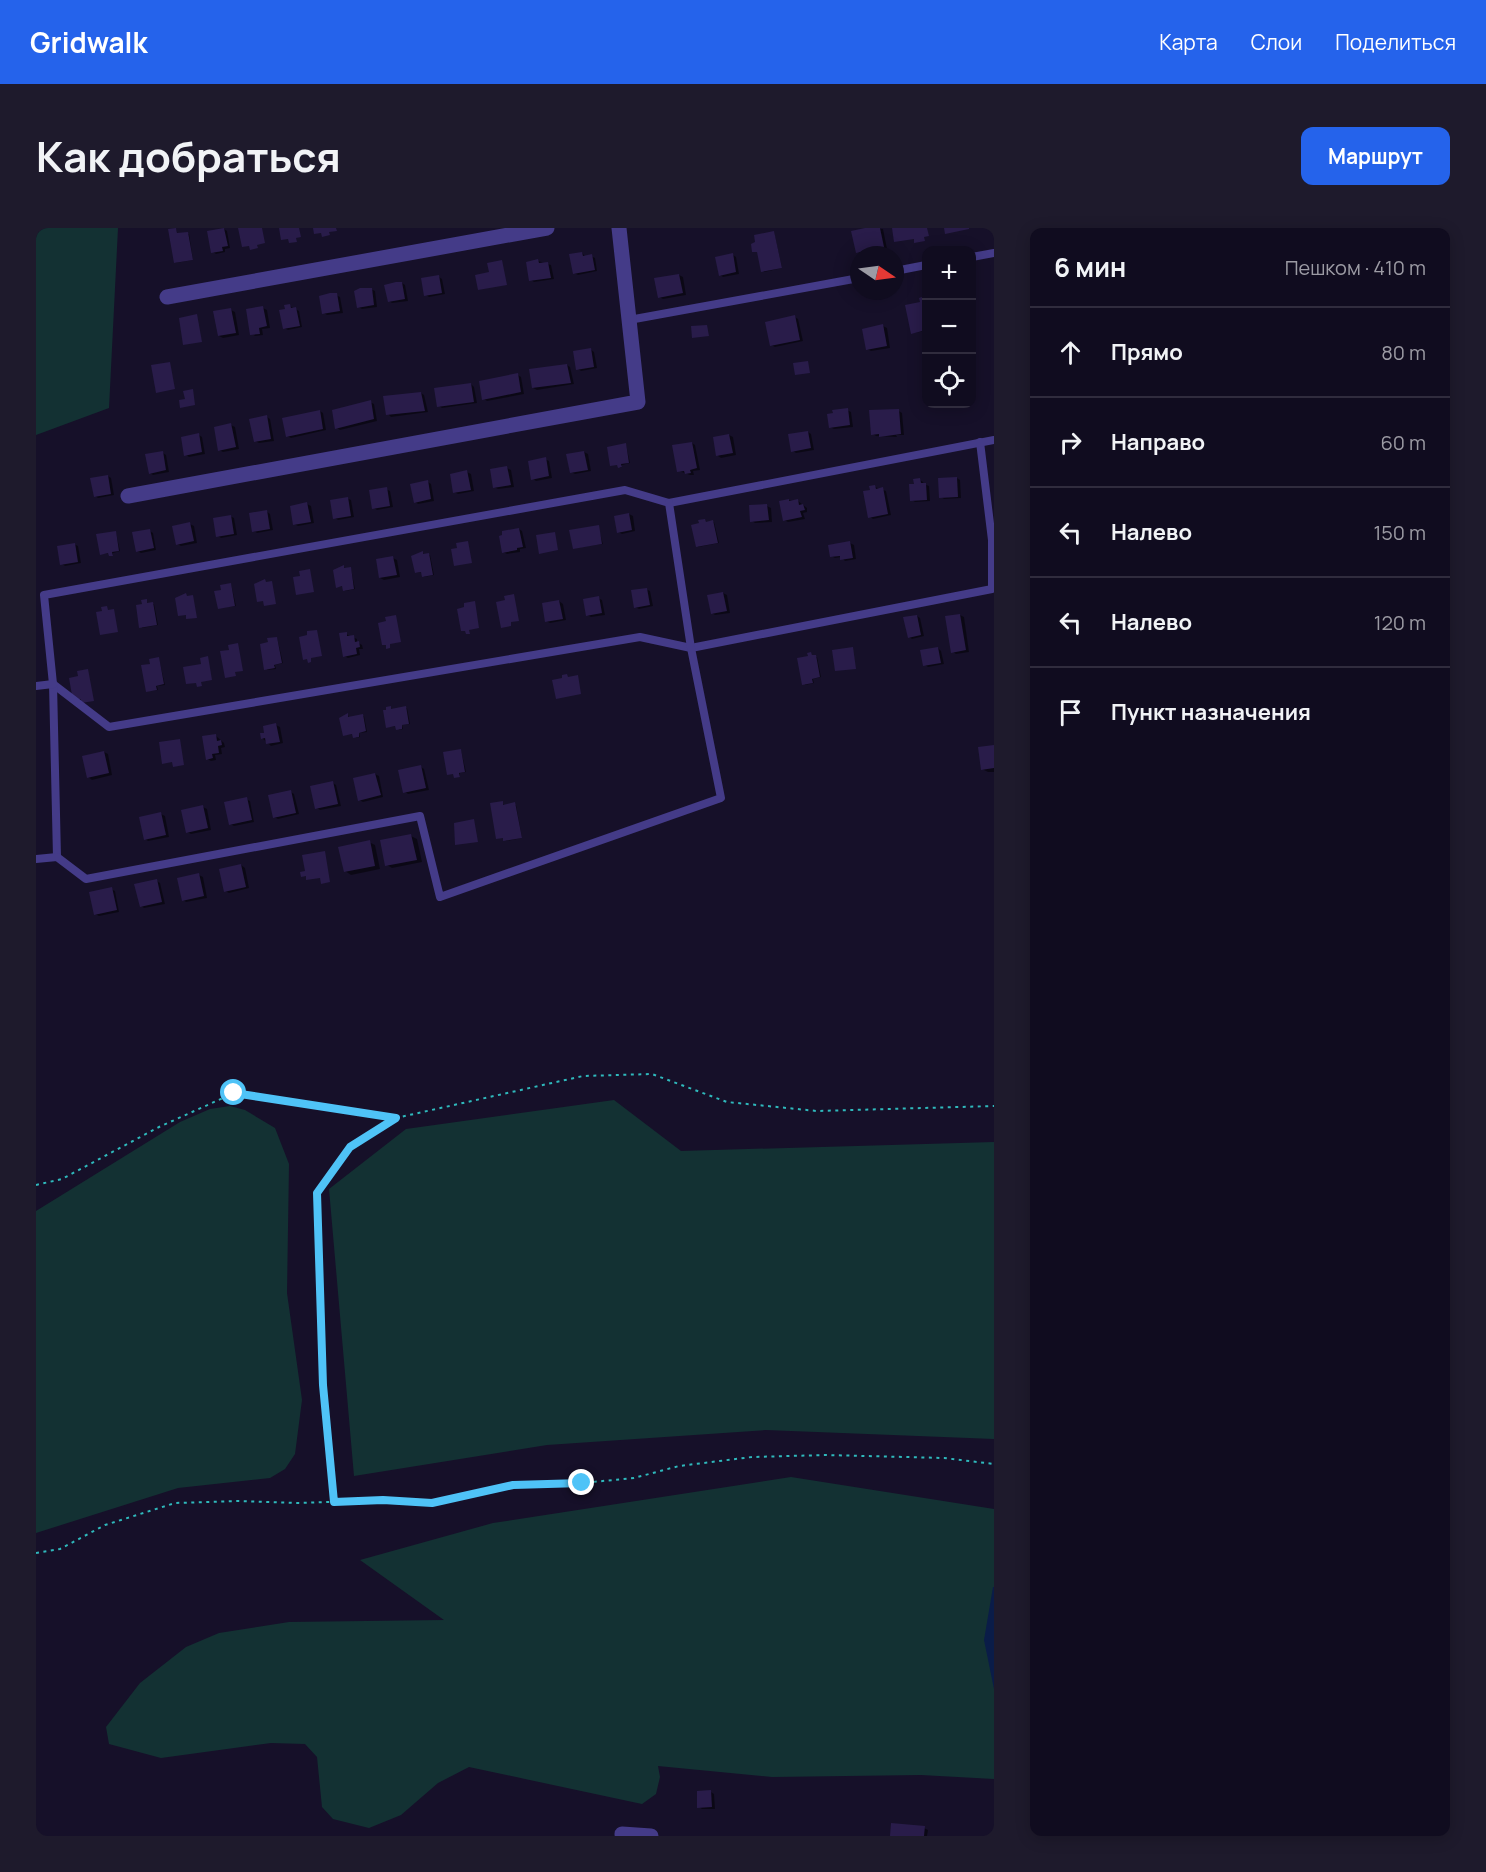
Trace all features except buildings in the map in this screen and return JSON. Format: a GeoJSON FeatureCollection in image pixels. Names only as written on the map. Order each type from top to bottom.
{"type":"FeatureCollection","features":[{"type":"Feature","properties":{"kind":"street"},"geometry":{"type":"LineString","coordinates":[[167,297],[546,228]]}},
{"type":"Feature","properties":{"kind":"street"},"geometry":{"type":"LineString","coordinates":[[128,496],[638,402],[619,228]]}},
{"type":"Feature","properties":{"kind":"street"},"geometry":{"type":"LineString","coordinates":[[622,1834],[651,1836]]}},
{"type":"Feature","properties":{"kind":"lane"},"geometry":{"type":"LineString","coordinates":[[976,256],[994,253]]}},
{"type":"Feature","properties":{"kind":"lane"},"geometry":{"type":"LineString","coordinates":[[904,269],[922,266]]}},
{"type":"Feature","properties":{"kind":"lane"},"geometry":{"type":"LineString","coordinates":[[629,320],[850,280]]}},
{"type":"Feature","properties":{"kind":"lane"},"geometry":{"type":"LineString","coordinates":[[57,856],[53,684],[45,596],[625,490],[669,503],[994,440]]}},
{"type":"Feature","properties":{"kind":"lane"},"geometry":{"type":"LineString","coordinates":[[36,686],[53,684],[109,727],[640,637],[691,648],[992,589],[993,540],[980,442]]}},
{"type":"Feature","properties":{"kind":"lane"},"geometry":{"type":"LineString","coordinates":[[36,859],[57,856],[86,879],[420,816],[440,897],[722,798],[691,648],[669,503]]}},
{"type":"Feature","properties":{"kind":"path"},"geometry":{"type":"LineString","coordinates":[[334,1502],[323,1385],[317,1193],[350,1147],[396,1118],[583,1076],[652,1074],[727,1102],[817,1111],[994,1106]]}},
{"type":"Feature","properties":{"kind":"path"},"geometry":{"type":"LineString","coordinates":[[36,1185],[62,1179],[159,1127],[234,1093],[396,1118]]}},
{"type":"Feature","properties":{"kind":"path"},"geometry":{"type":"LineString","coordinates":[[36,1553],[60,1549],[105,1525],[176,1503],[383,1500],[432,1503],[513,1485],[582,1483],[634,1478],[679,1466],[752,1456],[838,1455],[944,1458],[994,1464]]}},
{"type":"Feature","properties":{"kind":"green space"},"geometry":{"type":"Polygon","coordinates":[[[36,228],[118,228],[109,408],[36,435],[36,228]]]}},
{"type":"Feature","properties":{"kind":"green space"},"geometry":{"type":"Polygon","coordinates":[[[614,1100],[681,1151],[994,1142],[994,1439],[766,1430],[547,1445],[354,1476],[329,1189],[406,1129],[614,1100]]]}},
{"type":"Feature","properties":{"kind":"green space"},"geometry":{"type":"Polygon","coordinates":[[[230,1106],[245,1110],[275,1128],[289,1164],[287,1293],[302,1400],[295,1454],[285,1469],[270,1478],[178,1488],[36,1533],[36,1211],[180,1122],[210,1109],[230,1106]]]}},
{"type":"Feature","properties":{"kind":"green space"},"geometry":{"type":"Polygon","coordinates":[[[791,1477],[994,1509],[994,1779],[921,1775],[772,1777],[658,1766],[660,1777],[656,1794],[642,1804],[469,1767],[438,1783],[401,1815],[369,1828],[333,1819],[322,1807],[317,1757],[305,1744],[271,1743],[161,1758],[109,1744],[106,1727],[140,1683],[186,1647],[219,1633],[289,1622],[444,1620],[360,1560],[493,1523],[791,1477]]]}},
{"type":"Feature","properties":{"kind":"water"},"geometry":{"type":"Polygon","coordinates":[[[994,1587],[994,1689],[984,1640],[994,1587]]]}},
{"type":"Feature","properties":{"kind":"route"},"geometry":{"type":"LineString","coordinates":[[234,1093],[396,1118],[350,1147],[317,1193],[323,1385],[334,1502],[383,1500],[432,1503],[513,1485],[582,1483]]}}]}
